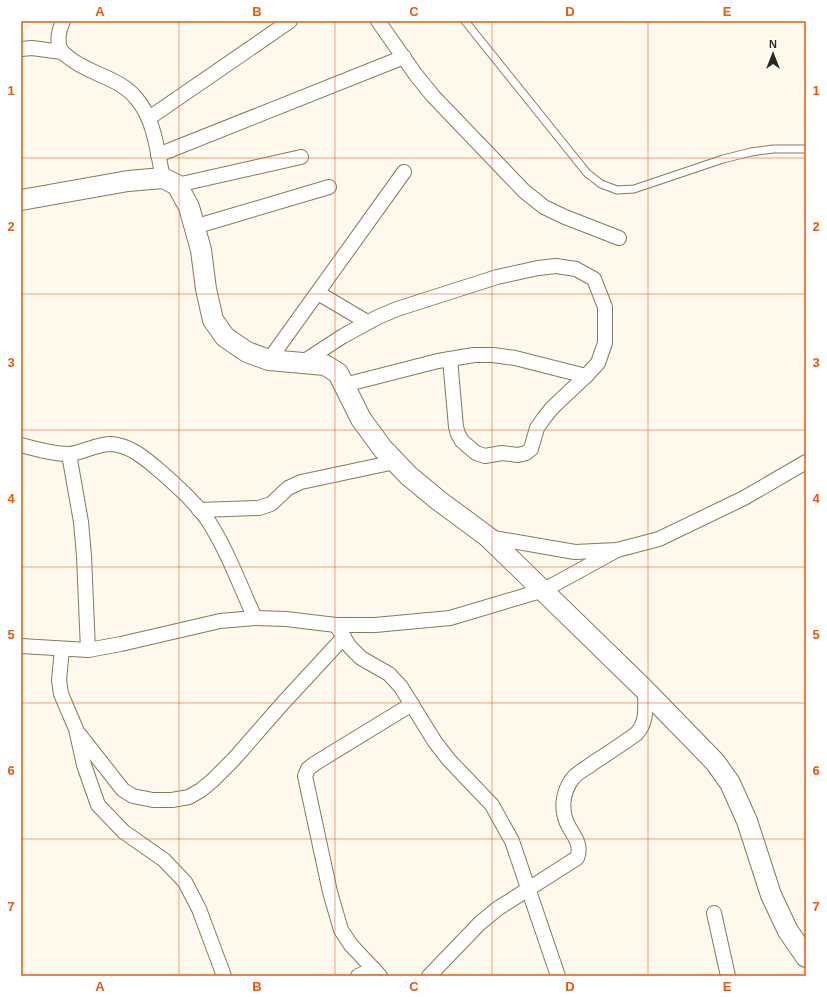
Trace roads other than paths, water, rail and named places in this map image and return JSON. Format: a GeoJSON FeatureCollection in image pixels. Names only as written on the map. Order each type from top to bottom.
{"type":"FeatureCollection","features":[{"type":"Feature","properties":{"kind":"street"},"geometry":{"type":"LineString","coordinates":[[62,21],[58,41],[62,52],[75,63],[121,85],[136,96],[149,118],[152,125],[158,155],[170,182],[189,207],[201,250],[206,289],[213,320],[224,337],[247,352],[269,360],[326,365],[338,373],[361,420],[395,462],[409,476],[438,500],[488,537],[645,690],[715,762],[730,784],[747,821],[771,895],[788,931],[806,957]]}},
{"type":"Feature","properties":{"kind":"street"},"geometry":{"type":"LineString","coordinates":[[149,118],[290,21]]}},
{"type":"Feature","properties":{"kind":"street"},"geometry":{"type":"LineString","coordinates":[[378,21],[433,96],[524,191],[544,207],[565,217],[619,238]]}},
{"type":"Feature","properties":{"kind":"street"},"geometry":{"type":"LineString","coordinates":[[21,50],[32,48],[62,52]]}},
{"type":"Feature","properties":{"kind":"street"},"geometry":{"type":"LineString","coordinates":[[158,155],[404,57]]}},
{"type":"Feature","properties":{"kind":"street"},"geometry":{"type":"LineString","coordinates":[[21,200],[128,181],[170,182],[300,157]]}},
{"type":"Feature","properties":{"kind":"street"},"geometry":{"type":"LineString","coordinates":[[269,360],[404,172]]}},
{"type":"Feature","properties":{"kind":"street"},"geometry":{"type":"LineString","coordinates":[[194,227],[329,187]]}},
{"type":"Feature","properties":{"kind":"street"},"geometry":{"type":"LineString","coordinates":[[303,362],[367,322],[397,309],[497,277],[538,268],[556,266],[576,269],[594,279],[605,307],[605,343],[598,363],[552,408],[537,428],[531,449],[526,453],[518,455],[502,453],[485,456],[476,453],[462,441],[458,434],[450,359]]}},
{"type":"Feature","properties":{"kind":"street"},"geometry":{"type":"LineString","coordinates":[[318,293],[367,322]]}},
{"type":"Feature","properties":{"kind":"street"},"geometry":{"type":"LineString","coordinates":[[344,385],[450,359],[474,355],[493,355],[515,358],[586,376]]}},
{"type":"Feature","properties":{"kind":"street"},"geometry":{"type":"LineString","coordinates":[[21,445],[39,450],[69,454],[92,447],[111,444],[132,449],[187,495],[207,519],[221,544],[255,618]]}},
{"type":"Feature","properties":{"kind":"street"},"geometry":{"type":"LineString","coordinates":[[69,454],[81,522],[88,650]]}},
{"type":"Feature","properties":{"kind":"street"},"geometry":{"type":"LineString","coordinates":[[199,510],[259,508],[270,504],[288,488],[301,482],[395,462]]}},
{"type":"Feature","properties":{"kind":"street"},"geometry":{"type":"LineString","coordinates":[[488,537],[575,552],[617,550],[659,539],[744,498],[806,462]]}},
{"type":"Feature","properties":{"kind":"street"},"geometry":{"type":"LineString","coordinates":[[21,646],[88,650],[121,644],[220,621],[255,618],[286,619],[336,625],[375,625],[450,618],[544,590],[617,550]]}},
{"type":"Feature","properties":{"kind":"street"},"geometry":{"type":"LineString","coordinates":[[336,625],[350,647],[361,658],[389,674],[401,687],[435,742],[449,760],[492,805],[512,842],[558,976]]}},
{"type":"Feature","properties":{"kind":"street"},"geometry":{"type":"LineString","coordinates":[[76,729],[123,790],[133,796],[153,800],[172,800],[189,797],[212,781],[234,760],[283,703],[344,637]]}},
{"type":"Feature","properties":{"kind":"street"},"geometry":{"type":"LineString","coordinates":[[62,649],[59,680],[61,694],[76,729],[86,771],[98,805],[124,832],[164,860],[185,882],[199,909],[224,976]]}},
{"type":"Feature","properties":{"kind":"street"},"geometry":{"type":"LineString","coordinates":[[429,976],[480,923],[497,909],[577,858],[580,848],[566,822],[563,806],[563,799],[567,789],[573,777],[642,729],[645,722],[645,690]]}},
{"type":"Feature","properties":{"kind":"street"},"geometry":{"type":"LineString","coordinates":[[377,972],[351,945],[341,930],[330,892],[304,776],[308,769],[314,764],[412,704]]}},
{"type":"Feature","properties":{"kind":"street"},"geometry":{"type":"LineString","coordinates":[[714,913],[728,976]]}},
{"type":"Feature","properties":{"kind":"street"},"geometry":{"type":"LineString","coordinates":[[358,976],[377,972]]}},
{"type":"Feature","properties":{"kind":"lane"},"geometry":{"type":"LineString","coordinates":[[465,21],[587,173],[601,184],[617,190],[634,189],[723,159],[751,152],[773,149],[806,149]]}}]}
